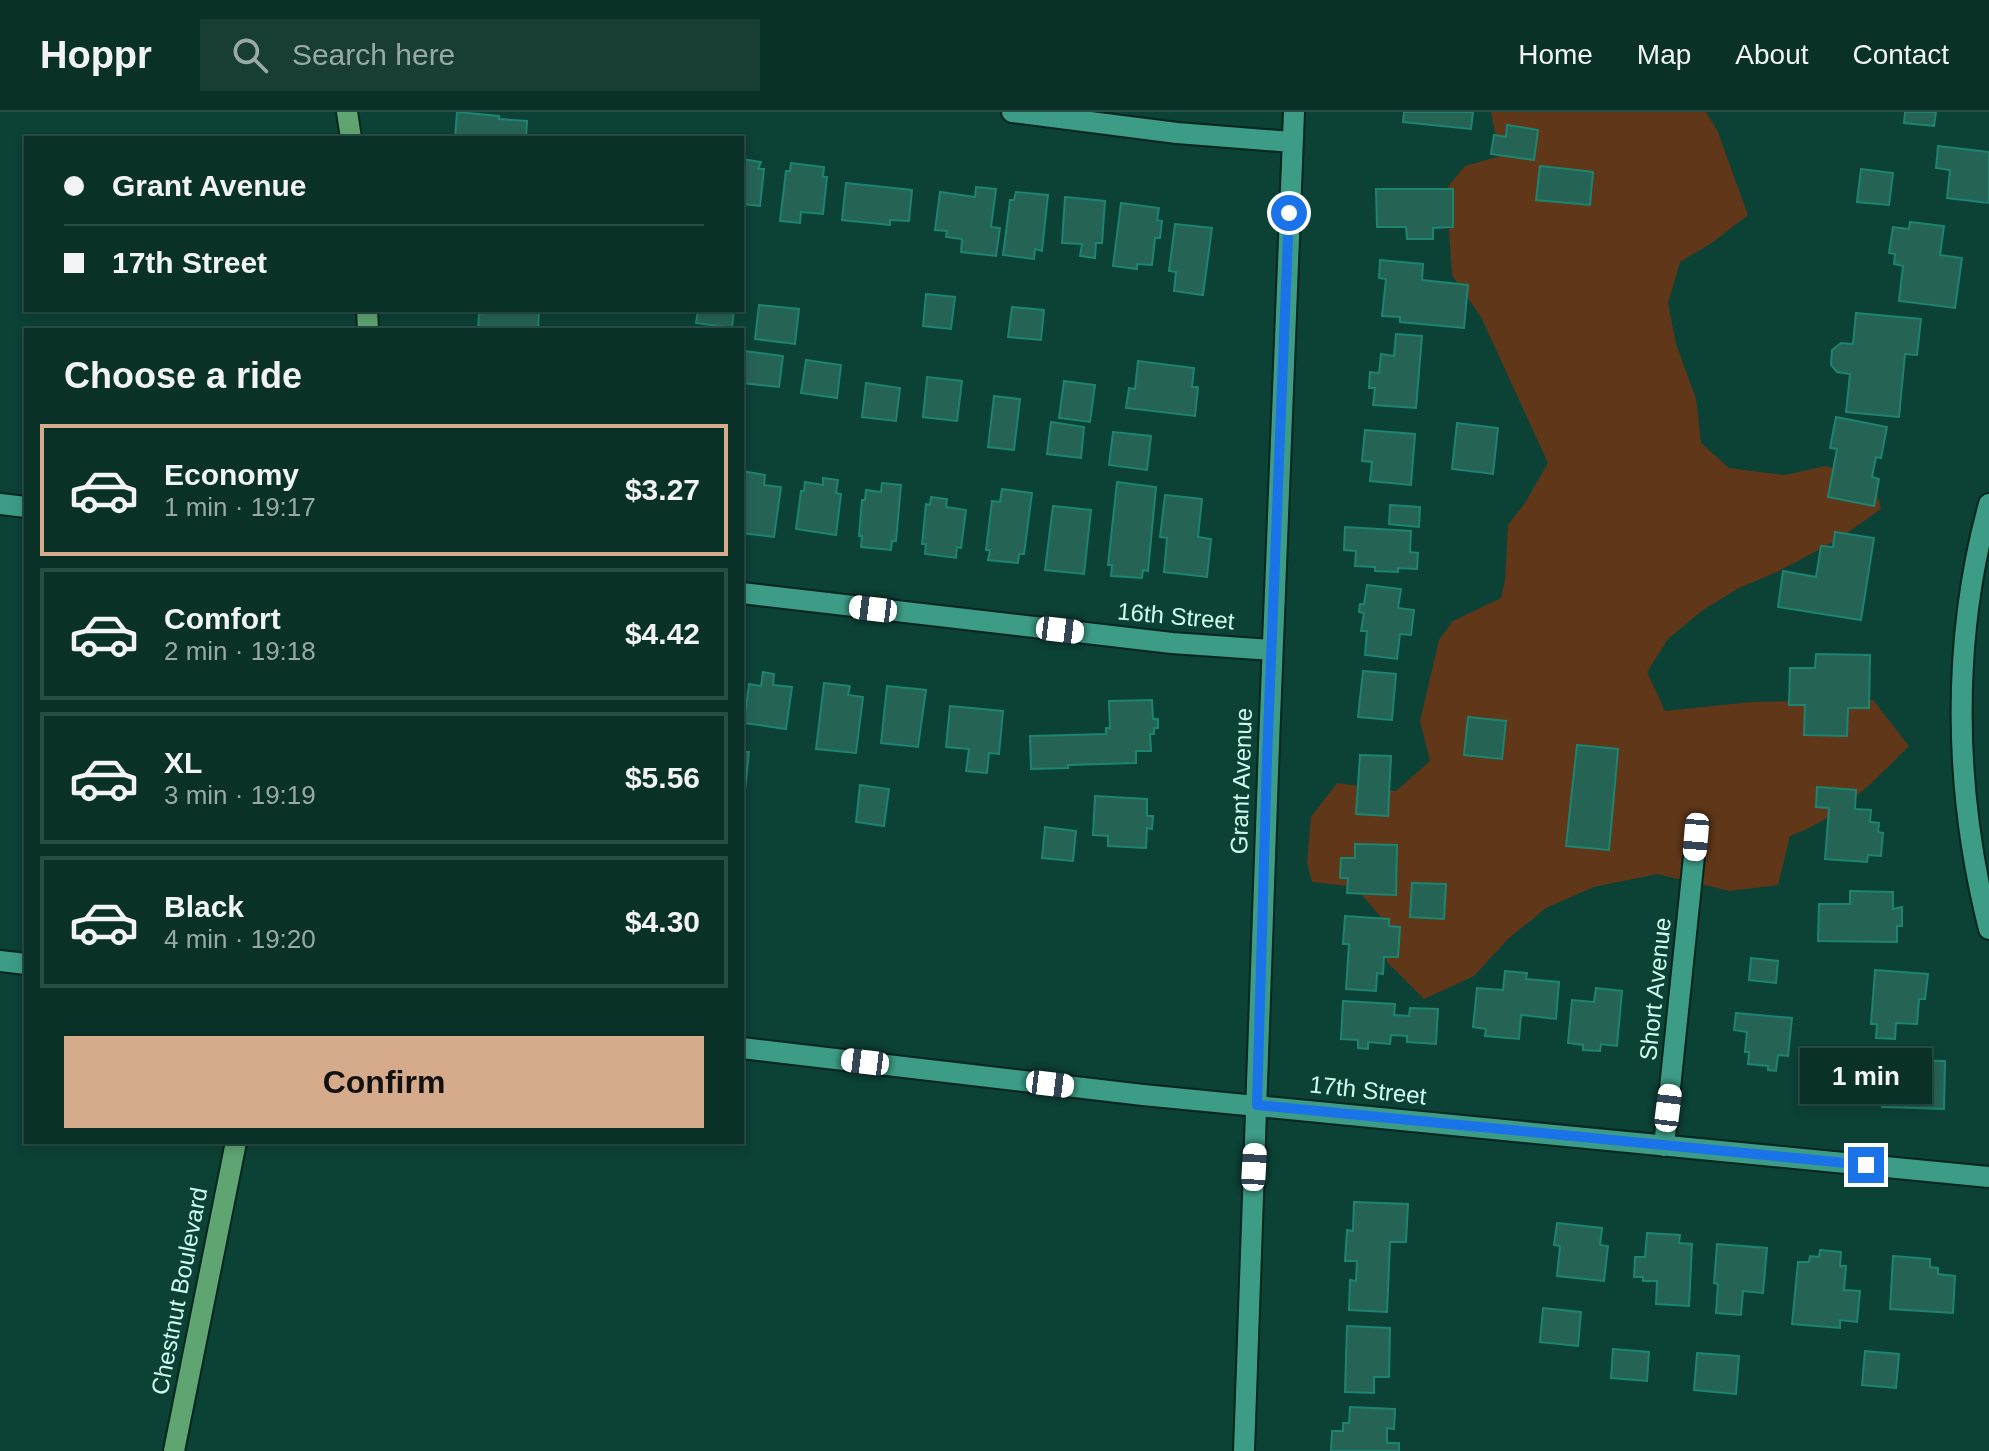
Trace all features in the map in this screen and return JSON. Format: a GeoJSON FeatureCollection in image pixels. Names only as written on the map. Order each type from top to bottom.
{"type":"FeatureCollection","features":[{"type":"Feature","properties":{"kind":"street"},"geometry":{"type":"LineString","coordinates":[[347,112],[351,136]]}},
{"type":"Feature","properties":{"kind":"street"},"geometry":{"type":"LineString","coordinates":[[1012,112],[1184,134],[1292,142]]}},
{"type":"Feature","properties":{"kind":"street","name":"Grant Avenue"},"geometry":{"type":"LineString","coordinates":[[1244,1451],[1294,112]]}},
{"type":"Feature","properties":{"kind":"street"},"geometry":{"type":"LineString","coordinates":[[0,504],[24,507]]}},
{"type":"Feature","properties":{"kind":"street"},"geometry":{"type":"LineString","coordinates":[[1989,504],[1968,602],[1962,715],[1969,840],[1989,929]]}},
{"type":"Feature","properties":{"kind":"street","name":"16th Street"},"geometry":{"type":"LineString","coordinates":[[744,593],[1172,643],[1272,650]]}},
{"type":"Feature","properties":{"kind":"street","name":"Short Avenue"},"geometry":{"type":"LineString","coordinates":[[1664,1146],[1696,837]]}},
{"type":"Feature","properties":{"kind":"street"},"geometry":{"type":"LineString","coordinates":[[0,961],[24,964]]}},
{"type":"Feature","properties":{"kind":"street","name":"17th Street"},"geometry":{"type":"LineString","coordinates":[[744,1048],[1143,1095],[1989,1177]]}},
{"type":"Feature","properties":{"kind":"street","name":"Chestnut Boulevard"},"geometry":{"type":"LineString","coordinates":[[174,1451],[236,1144]]}},
{"type":"Feature","properties":{"kind":"shaded area"},"geometry":{"type":"Polygon","coordinates":[[[1491,112],[1706,112],[1717,130],[1748,215],[1680,262],[1668,303],[1676,344],[1696,399],[1701,443],[1729,468],[1785,475],[1826,466],[1874,481],[1881,509],[1837,540],[1737,589],[1703,610],[1668,639],[1647,672],[1665,711],[1751,702],[1873,700],[1909,746],[1839,810],[1790,836],[1778,885],[1730,891],[1657,874],[1594,887],[1546,908],[1508,939],[1474,976],[1424,999],[1387,962],[1380,916],[1355,887],[1312,882],[1307,863],[1311,817],[1337,783],[1396,791],[1430,761],[1420,721],[1439,640],[1453,621],[1501,598],[1508,525],[1548,463],[1481,317],[1452,275],[1446,189],[1465,166],[1500,156],[1491,112]]]}},
{"type":"Feature","properties":{"kind":"building"},"geometry":{"type":"Polygon","coordinates":[[[457,112],[527,121],[526,136],[455,136],[457,112]]]}},
{"type":"Feature","properties":{"kind":"building"},"geometry":{"type":"Polygon","coordinates":[[[1404,112],[1473,112],[1471,129],[1403,122],[1404,112]]]}},
{"type":"Feature","properties":{"kind":"building"},"geometry":{"type":"Polygon","coordinates":[[[1905,112],[1936,112],[1934,126],[1904,123],[1905,112]]]}},
{"type":"Feature","properties":{"kind":"building"},"geometry":{"type":"Polygon","coordinates":[[[1507,125],[1538,130],[1534,160],[1491,154],[1494,135],[1506,137],[1507,125]]]}},
{"type":"Feature","properties":{"kind":"building"},"geometry":{"type":"Polygon","coordinates":[[[1938,146],[1989,152],[1989,203],[1947,198],[1950,170],[1936,168],[1938,146]]]}},
{"type":"Feature","properties":{"kind":"building"},"geometry":{"type":"Polygon","coordinates":[[[744,159],[761,162],[758,169],[764,169],[760,206],[744,204],[744,159]]]}},
{"type":"Feature","properties":{"kind":"building"},"geometry":{"type":"Polygon","coordinates":[[[791,163],[824,167],[823,177],[827,177],[823,214],[801,212],[800,223],[780,221],[786,171],[790,171],[791,163]]]}},
{"type":"Feature","properties":{"kind":"building"},"geometry":{"type":"Polygon","coordinates":[[[1540,166],[1593,172],[1590,205],[1536,200],[1540,166]]]}},
{"type":"Feature","properties":{"kind":"building"},"geometry":{"type":"Polygon","coordinates":[[[1861,169],[1893,173],[1889,205],[1857,202],[1861,169]]]}},
{"type":"Feature","properties":{"kind":"building"},"geometry":{"type":"Polygon","coordinates":[[[846,183],[912,190],[909,221],[890,220],[890,225],[842,220],[846,183]]]}},
{"type":"Feature","properties":{"kind":"building"},"geometry":{"type":"Polygon","coordinates":[[[976,187],[996,189],[991,227],[1000,228],[996,256],[961,252],[962,239],[946,237],[947,231],[935,230],[940,192],[975,197],[976,187]]]}},
{"type":"Feature","properties":{"kind":"building"},"geometry":{"type":"Polygon","coordinates":[[[1376,189],[1453,189],[1453,227],[1433,228],[1433,239],[1407,239],[1406,227],[1377,227],[1376,189]]]}},
{"type":"Feature","properties":{"kind":"building"},"geometry":{"type":"Polygon","coordinates":[[[1016,192],[1048,195],[1042,251],[1035,249],[1034,259],[1003,255],[1010,200],[1014,200],[1016,192]]]}},
{"type":"Feature","properties":{"kind":"building"},"geometry":{"type":"Polygon","coordinates":[[[1065,197],[1105,201],[1102,243],[1096,243],[1095,258],[1080,256],[1082,244],[1062,243],[1065,197]]]}},
{"type":"Feature","properties":{"kind":"building"},"geometry":{"type":"Polygon","coordinates":[[[1121,203],[1159,208],[1157,220],[1162,221],[1160,238],[1155,238],[1152,265],[1137,264],[1137,269],[1113,266],[1121,203]]]}},
{"type":"Feature","properties":{"kind":"building"},"geometry":{"type":"Polygon","coordinates":[[[1910,222],[1944,226],[1940,255],[1962,258],[1955,308],[1899,301],[1903,266],[1894,264],[1895,254],[1889,253],[1893,227],[1909,229],[1910,222]]]}},
{"type":"Feature","properties":{"kind":"building"},"geometry":{"type":"Polygon","coordinates":[[[1175,224],[1212,228],[1203,295],[1174,291],[1176,272],[1169,271],[1175,224]]]}},
{"type":"Feature","properties":{"kind":"building"},"geometry":{"type":"Polygon","coordinates":[[[1380,260],[1423,264],[1422,280],[1468,285],[1464,328],[1400,322],[1400,317],[1382,316],[1386,279],[1379,278],[1380,260]]]}},
{"type":"Feature","properties":{"kind":"building"},"geometry":{"type":"Polygon","coordinates":[[[926,294],[955,297],[951,329],[923,326],[926,294]]]}},
{"type":"Feature","properties":{"kind":"building"},"geometry":{"type":"Polygon","coordinates":[[[759,305],[799,309],[795,344],[755,339],[759,305]]]}},
{"type":"Feature","properties":{"kind":"building"},"geometry":{"type":"Polygon","coordinates":[[[1012,307],[1044,310],[1041,340],[1008,337],[1012,307]]]}},
{"type":"Feature","properties":{"kind":"building"},"geometry":{"type":"Polygon","coordinates":[[[539,312],[538,328],[478,328],[479,314],[539,312]]]}},
{"type":"Feature","properties":{"kind":"building"},"geometry":{"type":"Polygon","coordinates":[[[698,312],[734,312],[732,328],[696,323],[698,312]]]}},
{"type":"Feature","properties":{"kind":"building"},"geometry":{"type":"Polygon","coordinates":[[[1856,313],[1921,319],[1917,355],[1905,354],[1899,417],[1846,412],[1850,374],[1837,372],[1831,365],[1832,350],[1841,343],[1853,344],[1856,313]]]}},
{"type":"Feature","properties":{"kind":"building"},"geometry":{"type":"Polygon","coordinates":[[[1396,334],[1422,336],[1416,408],[1373,405],[1375,388],[1369,388],[1370,372],[1379,373],[1381,354],[1394,356],[1396,334]]]}},
{"type":"Feature","properties":{"kind":"building"},"geometry":{"type":"Polygon","coordinates":[[[744,351],[783,356],[779,387],[744,383],[744,351]]]}},
{"type":"Feature","properties":{"kind":"building"},"geometry":{"type":"Polygon","coordinates":[[[806,360],[841,365],[837,398],[801,393],[806,360]]]}},
{"type":"Feature","properties":{"kind":"building"},"geometry":{"type":"Polygon","coordinates":[[[1138,361],[1194,368],[1192,387],[1198,387],[1195,416],[1126,408],[1129,388],[1135,389],[1138,361]]]}},
{"type":"Feature","properties":{"kind":"building"},"geometry":{"type":"Polygon","coordinates":[[[927,377],[962,381],[957,421],[923,417],[927,377]]]}},
{"type":"Feature","properties":{"kind":"building"},"geometry":{"type":"Polygon","coordinates":[[[1064,381],[1095,385],[1090,422],[1059,418],[1064,381]]]}},
{"type":"Feature","properties":{"kind":"building"},"geometry":{"type":"Polygon","coordinates":[[[866,383],[900,388],[896,421],[862,417],[866,383]]]}},
{"type":"Feature","properties":{"kind":"building"},"geometry":{"type":"Polygon","coordinates":[[[994,396],[1020,399],[1014,450],[988,447],[994,396]]]}},
{"type":"Feature","properties":{"kind":"building"},"geometry":{"type":"Polygon","coordinates":[[[1836,417],[1887,427],[1881,458],[1876,457],[1872,477],[1879,479],[1874,506],[1828,497],[1837,449],[1830,448],[1836,417]]]}},
{"type":"Feature","properties":{"kind":"building"},"geometry":{"type":"Polygon","coordinates":[[[1051,422],[1084,427],[1081,458],[1047,454],[1051,422]]]}},
{"type":"Feature","properties":{"kind":"building"},"geometry":{"type":"Polygon","coordinates":[[[1457,423],[1498,428],[1493,474],[1452,469],[1457,423]]]}},
{"type":"Feature","properties":{"kind":"building"},"geometry":{"type":"Polygon","coordinates":[[[1365,430],[1415,434],[1411,485],[1370,481],[1372,462],[1362,461],[1365,430]]]}},
{"type":"Feature","properties":{"kind":"building"},"geometry":{"type":"Polygon","coordinates":[[[1113,432],[1151,436],[1147,470],[1109,465],[1113,432]]]}},
{"type":"Feature","properties":{"kind":"building"},"geometry":{"type":"Polygon","coordinates":[[[744,471],[765,475],[764,485],[781,487],[774,537],[744,533],[744,471]]]}},
{"type":"Feature","properties":{"kind":"building"},"geometry":{"type":"Polygon","coordinates":[[[823,478],[838,480],[836,493],[841,494],[836,535],[796,529],[805,482],[823,485],[823,478]]]}},
{"type":"Feature","properties":{"kind":"building"},"geometry":{"type":"Polygon","coordinates":[[[1117,482],[1156,487],[1148,571],[1143,570],[1142,578],[1111,576],[1112,565],[1108,565],[1117,482]]]}},
{"type":"Feature","properties":{"kind":"building"},"geometry":{"type":"Polygon","coordinates":[[[882,483],[901,485],[896,541],[892,541],[891,550],[861,547],[862,536],[859,536],[862,500],[865,500],[866,490],[881,492],[882,483]]]}},
{"type":"Feature","properties":{"kind":"building"},"geometry":{"type":"Polygon","coordinates":[[[1002,489],[1032,493],[1024,554],[1019,554],[1018,563],[988,560],[990,550],[986,550],[992,501],[1000,502],[1002,489]]]}},
{"type":"Feature","properties":{"kind":"building"},"geometry":{"type":"Polygon","coordinates":[[[1165,495],[1202,499],[1198,537],[1211,539],[1207,577],[1164,572],[1167,538],[1160,537],[1165,495]]]}},
{"type":"Feature","properties":{"kind":"building"},"geometry":{"type":"Polygon","coordinates":[[[931,497],[947,499],[946,507],[966,510],[961,548],[957,547],[956,558],[925,554],[926,544],[922,544],[926,504],[930,505],[931,497]]]}},
{"type":"Feature","properties":{"kind":"building"},"geometry":{"type":"Polygon","coordinates":[[[1390,505],[1420,507],[1419,527],[1389,524],[1390,505]]]}},
{"type":"Feature","properties":{"kind":"building"},"geometry":{"type":"Polygon","coordinates":[[[1053,506],[1091,510],[1084,574],[1045,570],[1053,506]]]}},
{"type":"Feature","properties":{"kind":"building"},"geometry":{"type":"Polygon","coordinates":[[[1345,527],[1411,531],[1410,552],[1418,553],[1417,569],[1375,571],[1375,567],[1355,566],[1356,551],[1344,550],[1345,527]]]}},
{"type":"Feature","properties":{"kind":"building"},"geometry":{"type":"Polygon","coordinates":[[[1835,532],[1874,538],[1861,620],[1778,607],[1783,571],[1816,577],[1821,546],[1833,547],[1835,532]]]}},
{"type":"Feature","properties":{"kind":"building"},"geometry":{"type":"Polygon","coordinates":[[[1367,585],[1401,589],[1398,608],[1414,610],[1411,635],[1400,634],[1397,659],[1365,655],[1367,631],[1361,631],[1364,613],[1359,612],[1360,604],[1364,604],[1367,585]]]}},
{"type":"Feature","properties":{"kind":"building"},"geometry":{"type":"Polygon","coordinates":[[[1816,654],[1870,655],[1869,708],[1848,708],[1847,736],[1804,735],[1805,705],[1789,705],[1790,668],[1815,668],[1816,654]]]}},
{"type":"Feature","properties":{"kind":"building"},"geometry":{"type":"Polygon","coordinates":[[[1363,671],[1396,674],[1392,720],[1358,717],[1363,671]]]}},
{"type":"Feature","properties":{"kind":"building"},"geometry":{"type":"Polygon","coordinates":[[[763,672],[774,674],[773,685],[792,687],[786,729],[744,723],[749,684],[761,686],[763,672]]]}},
{"type":"Feature","properties":{"kind":"building"},"geometry":{"type":"Polygon","coordinates":[[[824,683],[850,686],[848,695],[863,697],[856,753],[816,749],[824,683]]]}},
{"type":"Feature","properties":{"kind":"building"},"geometry":{"type":"Polygon","coordinates":[[[887,686],[926,690],[918,747],[881,743],[887,686]]]}},
{"type":"Feature","properties":{"kind":"building"},"geometry":{"type":"Polygon","coordinates":[[[1152,700],[1153,719],[1158,719],[1158,728],[1150,734],[1151,751],[1136,751],[1136,763],[1031,769],[1030,736],[1106,734],[1106,728],[1110,728],[1109,701],[1152,700]]]}},
{"type":"Feature","properties":{"kind":"building"},"geometry":{"type":"Polygon","coordinates":[[[950,706],[1003,711],[999,754],[989,753],[987,773],[966,771],[969,749],[946,747],[950,706]]]}},
{"type":"Feature","properties":{"kind":"building"},"geometry":{"type":"Polygon","coordinates":[[[1468,717],[1506,721],[1502,759],[1464,755],[1468,717]]]}},
{"type":"Feature","properties":{"kind":"building"},"geometry":{"type":"Polygon","coordinates":[[[1577,745],[1618,749],[1609,850],[1566,846],[1577,745]]]}},
{"type":"Feature","properties":{"kind":"building"},"geometry":{"type":"Polygon","coordinates":[[[744,752],[749,752],[745,790],[744,752]]]}},
{"type":"Feature","properties":{"kind":"building"},"geometry":{"type":"Polygon","coordinates":[[[1360,755],[1391,756],[1388,816],[1356,814],[1360,755]]]}},
{"type":"Feature","properties":{"kind":"building"},"geometry":{"type":"Polygon","coordinates":[[[860,785],[889,789],[884,826],[856,822],[860,785]]]}},
{"type":"Feature","properties":{"kind":"building"},"geometry":{"type":"Polygon","coordinates":[[[1817,787],[1856,790],[1855,809],[1871,810],[1870,822],[1879,823],[1878,832],[1883,833],[1881,856],[1868,855],[1867,862],[1825,859],[1829,808],[1816,807],[1817,787]]]}},
{"type":"Feature","properties":{"kind":"building"},"geometry":{"type":"Polygon","coordinates":[[[1095,796],[1147,799],[1147,816],[1153,816],[1152,829],[1147,828],[1146,848],[1108,846],[1108,836],[1093,835],[1095,796]]]}},
{"type":"Feature","properties":{"kind":"building"},"geometry":{"type":"Polygon","coordinates":[[[1045,827],[1076,831],[1073,861],[1042,858],[1045,827]]]}},
{"type":"Feature","properties":{"kind":"building"},"geometry":{"type":"Polygon","coordinates":[[[1355,844],[1397,845],[1396,895],[1347,893],[1348,878],[1340,878],[1341,858],[1355,858],[1355,844]]]}},
{"type":"Feature","properties":{"kind":"building"},"geometry":{"type":"Polygon","coordinates":[[[1412,883],[1446,884],[1444,919],[1410,917],[1412,883]]]}},
{"type":"Feature","properties":{"kind":"building"},"geometry":{"type":"Polygon","coordinates":[[[1850,891],[1893,892],[1893,909],[1902,907],[1902,926],[1897,926],[1897,942],[1818,941],[1819,904],[1850,904],[1850,891]]]}},
{"type":"Feature","properties":{"kind":"building"},"geometry":{"type":"Polygon","coordinates":[[[1345,916],[1389,919],[1389,926],[1400,927],[1398,957],[1384,957],[1383,974],[1377,973],[1376,991],[1346,989],[1349,944],[1343,944],[1345,916]]]}},
{"type":"Feature","properties":{"kind":"building"},"geometry":{"type":"Polygon","coordinates":[[[1751,958],[1778,961],[1776,983],[1749,980],[1751,958]]]}},
{"type":"Feature","properties":{"kind":"building"},"geometry":{"type":"Polygon","coordinates":[[[1875,970],[1928,974],[1925,999],[1919,999],[1917,1024],[1896,1023],[1895,1039],[1876,1038],[1877,1024],[1871,1024],[1875,970]]]}},
{"type":"Feature","properties":{"kind":"building"},"geometry":{"type":"Polygon","coordinates":[[[1505,971],[1527,973],[1526,979],[1559,982],[1556,1019],[1521,1015],[1519,1039],[1485,1036],[1486,1029],[1473,1027],[1477,988],[1503,990],[1505,971]]]}},
{"type":"Feature","properties":{"kind":"building"},"geometry":{"type":"Polygon","coordinates":[[[1596,988],[1622,991],[1617,1046],[1601,1044],[1600,1051],[1583,1050],[1583,1045],[1568,1043],[1572,1000],[1594,1002],[1596,988]]]}},
{"type":"Feature","properties":{"kind":"building"},"geometry":{"type":"Polygon","coordinates":[[[1343,1001],[1395,1004],[1394,1015],[1409,1016],[1410,1008],[1438,1009],[1436,1044],[1407,1042],[1407,1036],[1391,1035],[1390,1044],[1368,1042],[1368,1049],[1358,1048],[1358,1040],[1341,1039],[1343,1001]]]}},
{"type":"Feature","properties":{"kind":"building"},"geometry":{"type":"Polygon","coordinates":[[[1736,1013],[1792,1018],[1788,1056],[1778,1055],[1776,1071],[1768,1070],[1768,1066],[1748,1064],[1749,1052],[1745,1052],[1747,1032],[1734,1030],[1736,1013]]]}},
{"type":"Feature","properties":{"kind":"building"},"geometry":{"type":"Polygon","coordinates":[[[1902,1060],[1945,1061],[1944,1109],[1882,1107],[1882,1100],[1856,1099],[1857,1068],[1890,1069],[1890,1079],[1901,1079],[1902,1060]]]}},
{"type":"Feature","properties":{"kind":"building"},"geometry":{"type":"Polygon","coordinates":[[[1354,1202],[1408,1204],[1406,1242],[1390,1242],[1387,1312],[1349,1310],[1350,1280],[1356,1281],[1357,1261],[1345,1261],[1347,1230],[1353,1231],[1354,1202]]]}},
{"type":"Feature","properties":{"kind":"building"},"geometry":{"type":"Polygon","coordinates":[[[1557,1223],[1602,1228],[1600,1245],[1608,1246],[1604,1281],[1557,1276],[1560,1246],[1554,1245],[1557,1223]]]}},
{"type":"Feature","properties":{"kind":"building"},"geometry":{"type":"Polygon","coordinates":[[[1647,1233],[1680,1235],[1679,1243],[1692,1244],[1689,1306],[1656,1304],[1657,1281],[1634,1277],[1635,1257],[1645,1257],[1647,1233]]]}},
{"type":"Feature","properties":{"kind":"building"},"geometry":{"type":"Polygon","coordinates":[[[1717,1244],[1767,1248],[1763,1293],[1743,1291],[1741,1315],[1716,1313],[1718,1284],[1714,1283],[1717,1244]]]}},
{"type":"Feature","properties":{"kind":"building"},"geometry":{"type":"Polygon","coordinates":[[[1820,1250],[1841,1252],[1840,1266],[1846,1266],[1844,1290],[1860,1291],[1857,1322],[1840,1320],[1840,1328],[1792,1324],[1798,1262],[1809,1262],[1810,1256],[1819,1257],[1820,1250]]]}},
{"type":"Feature","properties":{"kind":"building"},"geometry":{"type":"Polygon","coordinates":[[[1893,1256],[1930,1259],[1930,1267],[1938,1268],[1938,1274],[1955,1276],[1953,1313],[1890,1309],[1893,1256]]]}},
{"type":"Feature","properties":{"kind":"building"},"geometry":{"type":"Polygon","coordinates":[[[1543,1308],[1581,1312],[1578,1346],[1540,1342],[1543,1308]]]}},
{"type":"Feature","properties":{"kind":"building"},"geometry":{"type":"Polygon","coordinates":[[[1347,1326],[1390,1328],[1389,1377],[1374,1377],[1374,1393],[1345,1392],[1347,1326]]]}},
{"type":"Feature","properties":{"kind":"building"},"geometry":{"type":"Polygon","coordinates":[[[1613,1349],[1649,1352],[1647,1381],[1611,1378],[1613,1349]]]}},
{"type":"Feature","properties":{"kind":"building"},"geometry":{"type":"Polygon","coordinates":[[[1865,1351],[1899,1354],[1896,1388],[1862,1385],[1865,1351]]]}},
{"type":"Feature","properties":{"kind":"building"},"geometry":{"type":"Polygon","coordinates":[[[1697,1353],[1739,1356],[1736,1394],[1694,1390],[1697,1353]]]}},
{"type":"Feature","properties":{"kind":"building"},"geometry":{"type":"Polygon","coordinates":[[[1350,1407],[1395,1409],[1394,1429],[1387,1428],[1387,1443],[1399,1443],[1399,1451],[1331,1451],[1332,1431],[1343,1431],[1343,1423],[1349,1423],[1350,1407]]]}},
{"type":"Feature","properties":{"kind":"route"},"geometry":{"type":"LineString","coordinates":[[1289,213],[1267,758],[1257,1105],[1866,1165]]}}]}
